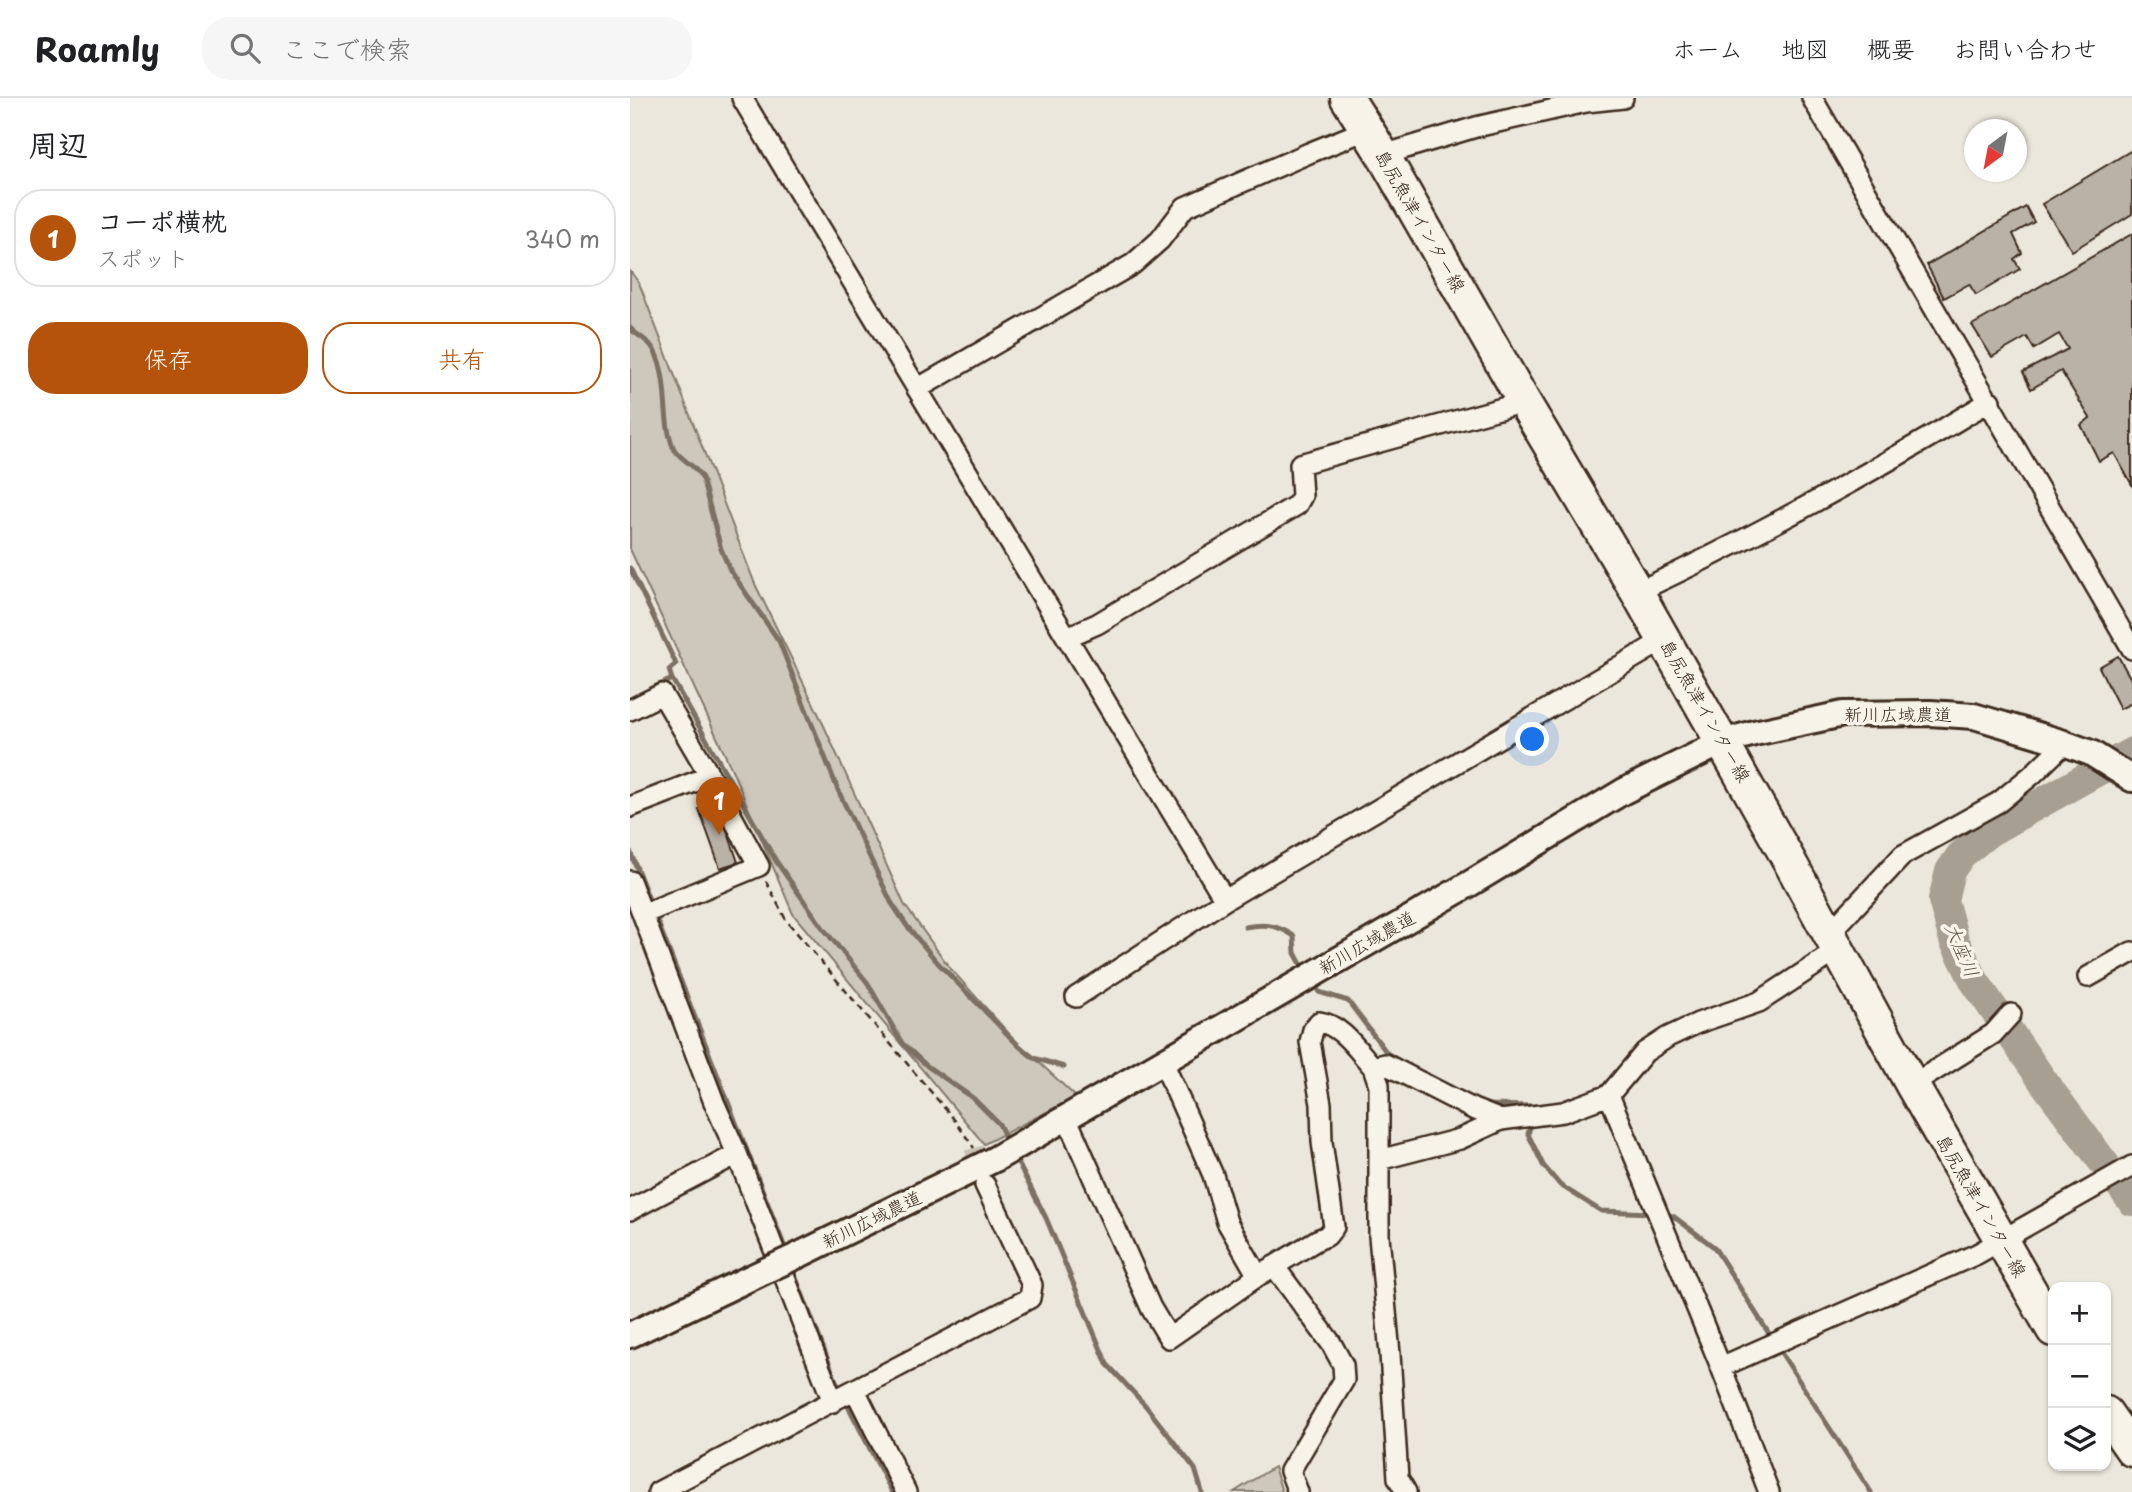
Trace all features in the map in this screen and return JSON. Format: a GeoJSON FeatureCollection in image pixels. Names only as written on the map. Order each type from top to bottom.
{"type":"FeatureCollection","features":[{"type":"Feature","properties":{"kind":"main road","name":"島尻魚津インター線"},"geometry":{"type":"LineString","coordinates":[[1347,98],[1723,742],[1912,1085],[2048,1321]]}},
{"type":"Feature","properties":{"kind":"main road"},"geometry":{"type":"LineString","coordinates":[[2111,1420],[2132,1450]]}},
{"type":"Feature","properties":{"kind":"street"},"geometry":{"type":"LineString","coordinates":[[742,98],[1225,900]]}},
{"type":"Feature","properties":{"kind":"street"},"geometry":{"type":"LineString","coordinates":[[917,389],[1133,264],[1160,240],[1185,207],[1374,143],[1476,127],[1585,100],[1623,98]]}},
{"type":"Feature","properties":{"kind":"street"},"geometry":{"type":"LineString","coordinates":[[1812,98],[2132,649]]}},
{"type":"Feature","properties":{"kind":"street"},"geometry":{"type":"LineString","coordinates":[[1637,592],[1769,526],[1931,437],[1990,401]]}},
{"type":"Feature","properties":{"kind":"street"},"geometry":{"type":"LineString","coordinates":[[1067,637],[1097,624],[1297,505],[1301,496],[1300,464],[1524,402]]}},
{"type":"Feature","properties":{"kind":"street"},"geometry":{"type":"LineString","coordinates":[[1076,997],[1225,900],[1664,640]]}},
{"type":"Feature","properties":{"kind":"street"},"geometry":{"type":"LineString","coordinates":[[630,710],[663,694],[759,866],[648,911]]}},
{"type":"Feature","properties":{"kind":"street","name":"新川広域農道"},"geometry":{"type":"LineString","coordinates":[[630,1335],[1012,1150],[1624,791],[1723,742],[1843,714],[1930,713],[1974,716],[2091,753],[2131,778]]}},
{"type":"Feature","properties":{"kind":"street"},"geometry":{"type":"LineString","coordinates":[[1379,1160],[1460,1139],[1501,1120],[1563,1112],[1609,1095],[1645,1052],[1668,1037],[1698,1023],[1759,1002],[1833,942],[1903,855],[2000,802],[2033,775],[2065,743]]}},
{"type":"Feature","properties":{"kind":"street"},"geometry":{"type":"LineString","coordinates":[[630,807],[710,776]]}},
{"type":"Feature","properties":{"kind":"street"},"geometry":{"type":"LineString","coordinates":[[630,881],[648,911],[714,1102],[737,1154],[833,1402]]}},
{"type":"Feature","properties":{"kind":"street"},"geometry":{"type":"LineString","coordinates":[[2088,977],[2132,952]]}},
{"type":"Feature","properties":{"kind":"street"},"geometry":{"type":"LineString","coordinates":[[1912,1085],[1993,1034],[2011,1014]]}},
{"type":"Feature","properties":{"kind":"street"},"geometry":{"type":"LineString","coordinates":[[1067,1119],[1151,1308],[1169,1338],[1266,1271],[1328,1236],[1334,1227],[1322,1142],[1321,1104],[1310,1042],[1313,1030],[1319,1022],[1329,1023],[1338,1029],[1373,1067],[1379,1085],[1379,1236],[1398,1478],[1406,1492]]}},
{"type":"Feature","properties":{"kind":"street"},"geometry":{"type":"LineString","coordinates":[[1163,1062],[1213,1175],[1227,1222],[1266,1271],[1331,1343],[1343,1365],[1344,1380],[1290,1471],[1298,1492]]}},
{"type":"Feature","properties":{"kind":"street"},"geometry":{"type":"LineString","coordinates":[[1373,1067],[1385,1063],[1473,1109],[1501,1120]]}},
{"type":"Feature","properties":{"kind":"street"},"geometry":{"type":"LineString","coordinates":[[1609,1095],[1721,1367],[1769,1492]]}},
{"type":"Feature","properties":{"kind":"street"},"geometry":{"type":"LineString","coordinates":[[630,1210],[737,1154]]}},
{"type":"Feature","properties":{"kind":"street"},"geometry":{"type":"LineString","coordinates":[[1721,1367],[1977,1254],[2132,1166]]}},
{"type":"Feature","properties":{"kind":"street"},"geometry":{"type":"LineString","coordinates":[[658,1492],[1030,1298],[1032,1285],[985,1185]]}},
{"type":"Feature","properties":{"kind":"street"},"geometry":{"type":"LineString","coordinates":[[855,1390],[906,1492]]}},
{"type":"Feature","properties":{"kind":"path"},"geometry":{"type":"LineString","coordinates":[[759,866],[786,920],[953,1118],[974,1148]]}},
{"type":"Feature","properties":{"kind":"shaded area"},"geometry":{"type":"Polygon","coordinates":[[[630,271],[639,283],[755,584],[820,717],[904,904],[950,968],[1012,1037],[1076,1097],[984,1144],[793,914],[733,772],[630,549],[630,271]]]}},
{"type":"Feature","properties":{"kind":"shaded area"},"geometry":{"type":"Polygon","coordinates":[[[1274,1467],[1282,1492],[1234,1492],[1274,1467]]]}},
{"type":"Feature","properties":{"kind":"building"},"geometry":{"type":"Polygon","coordinates":[[[2132,150],[2132,214],[2072,251],[2042,204],[2132,150]]]}},
{"type":"Feature","properties":{"kind":"building"},"geometry":{"type":"Polygon","coordinates":[[[2026,207],[2034,222],[2013,234],[2022,253],[2014,259],[2020,269],[1976,295],[1969,284],[1944,298],[1927,265],[2026,207]]]}},
{"type":"Feature","properties":{"kind":"building"},"geometry":{"type":"Polygon","coordinates":[[[2132,234],[2132,485],[2114,453],[2099,461],[2081,425],[2090,418],[2061,371],[2031,389],[2023,372],[2068,349],[2059,334],[2034,349],[2027,337],[1992,357],[1972,325],[2132,234]]]}},
{"type":"Feature","properties":{"kind":"building"},"geometry":{"type":"Polygon","coordinates":[[[2118,656],[2132,681],[2132,703],[2120,709],[2099,667],[2118,656]]]}},
{"type":"Feature","properties":{"kind":"building"},"geometry":{"type":"Polygon","coordinates":[[[717,801],[738,862],[720,868],[699,809],[717,801]]]}},
{"type":"Feature","properties":{"kind":"waterway"},"geometry":{"type":"LineString","coordinates":[[630,328],[654,350],[662,373],[667,423],[673,447],[702,478],[721,549],[730,570],[779,641],[838,790],[891,902],[938,963],[1019,1046],[1034,1058],[1064,1067]]}},
{"type":"Feature","properties":{"kind":"waterway"},"geometry":{"type":"LineString","coordinates":[[630,568],[676,664],[669,670],[672,679],[776,861],[823,928],[867,982],[902,1043],[927,1066],[973,1098],[999,1124],[1009,1145]]}},
{"type":"Feature","properties":{"kind":"waterway"},"geometry":{"type":"LineString","coordinates":[[630,699],[672,679]]}},
{"type":"Feature","properties":{"kind":"waterway","name":"大座川"},"geometry":{"type":"LineString","coordinates":[[2132,752],[1989,832],[1961,855],[1950,871],[1943,900],[1954,940],[1975,982],[2043,1081],[2132,1201]]}},
{"type":"Feature","properties":{"kind":"waterway"},"geometry":{"type":"LineString","coordinates":[[630,851],[787,1253]]}},
{"type":"Feature","properties":{"kind":"waterway"},"geometry":{"type":"LineString","coordinates":[[1245,927],[1271,926],[1294,936],[1295,953],[1301,964]]}},
{"type":"Feature","properties":{"kind":"waterway"},"geometry":{"type":"LineString","coordinates":[[1317,989],[1348,1001],[1387,1053],[1404,1064]]}},
{"type":"Feature","properties":{"kind":"waterway"},"geometry":{"type":"LineString","coordinates":[[1483,1105],[1535,1106],[1534,1110]]}},
{"type":"Feature","properties":{"kind":"waterway"},"geometry":{"type":"LineString","coordinates":[[1532,1120],[1528,1134],[1543,1165],[1560,1185],[1601,1211],[1652,1213]]}},
{"type":"Feature","properties":{"kind":"waterway"},"geometry":{"type":"LineString","coordinates":[[1015,1157],[1046,1218],[1107,1364],[1145,1405],[1195,1469],[1202,1492]]}},
{"type":"Feature","properties":{"kind":"waterway"},"geometry":{"type":"LineString","coordinates":[[1662,1213],[1673,1216],[1714,1247],[1773,1340]]}},
{"type":"Feature","properties":{"kind":"waterway"},"geometry":{"type":"LineString","coordinates":[[791,1265],[838,1386],[892,1492]]}},
{"type":"Feature","properties":{"kind":"waterway"},"geometry":{"type":"LineString","coordinates":[[1778,1348],[1871,1492]]}},
{"type":"Feature","properties":{"kind":"tunnel"},"geometry":{"type":"LineString","coordinates":[[974,1148],[983,1180]]}},
{"type":"Feature","properties":{"kind":"place","name":"コーポ横枕"},"geometry":{"type":"Point","coordinates":[719,835]}}]}
